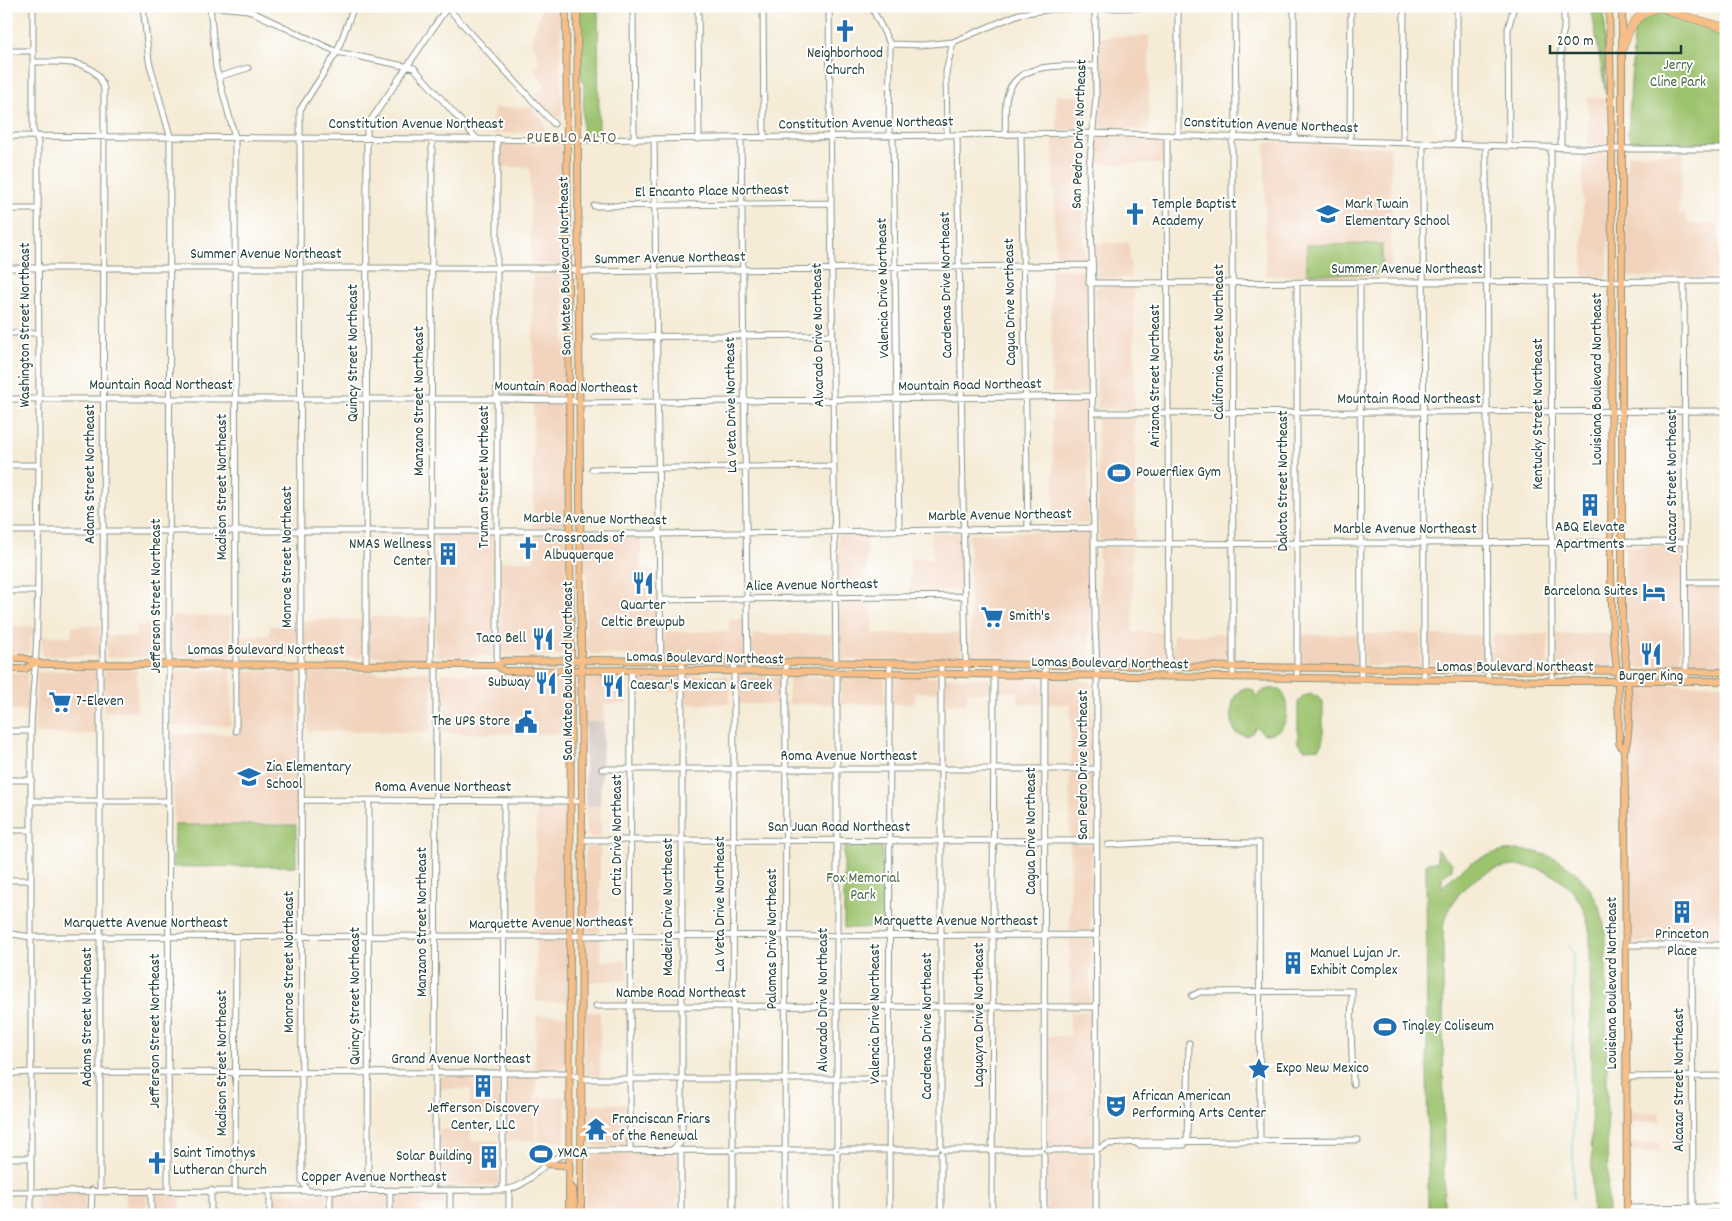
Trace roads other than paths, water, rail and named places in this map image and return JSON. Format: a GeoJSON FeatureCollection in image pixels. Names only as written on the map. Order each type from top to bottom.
{"type":"FeatureCollection","features":[{"type":"Feature","properties":{"kind":"highway"},"geometry":{"type":"LineString","coordinates":[[1622,50],[1626,34],[1636,18],[1648,10],[1661,7],[1726,28]]}},
{"type":"Feature","properties":{"kind":"main road","name":"San Mateo Boulevard Northeast"},"geometry":{"type":"LineString","coordinates":[[566,6],[571,671],[570,1215]]}},
{"type":"Feature","properties":{"kind":"main road","name":"San Mateo Boulevard Northeast"},"geometry":{"type":"LineString","coordinates":[[577,6],[582,670],[581,1215]]}},
{"type":"Feature","properties":{"kind":"main road","name":"Louisiana Boulevard Northeast"},"geometry":{"type":"LineString","coordinates":[[1609,6],[1612,149],[1610,281],[1611,542],[1613,633],[1618,672],[1619,742],[1624,751]]}},
{"type":"Feature","properties":{"kind":"main road","name":"Louisiana Boulevard Northeast"},"geometry":{"type":"LineString","coordinates":[[1622,6],[1620,412],[1622,622],[1627,681],[1628,742],[1624,751],[1627,1211]]}},
{"type":"Feature","properties":{"kind":"main road","name":"Lomas Boulevard Northeast"},"geometry":{"type":"LineString","coordinates":[[6,658],[23,658],[35,663],[496,665],[504,661],[581,660],[1726,672]]}},
{"type":"Feature","properties":{"kind":"main road","name":"Lomas Boulevard Northeast"},"geometry":{"type":"LineString","coordinates":[[6,669],[25,669],[35,663]]}},
{"type":"Feature","properties":{"kind":"main road","name":"Lomas Boulevard Northeast"},"geometry":{"type":"LineString","coordinates":[[496,665],[504,671],[661,670],[837,674],[1726,681]]}},
{"type":"Feature","properties":{"kind":"main road"},"geometry":{"type":"LineString","coordinates":[[547,1164],[564,1164],[570,1168]]}},
{"type":"Feature","properties":{"kind":"main road"},"geometry":{"type":"LineString","coordinates":[[570,1184],[573,1188],[575,1215]]}},
{"type":"Feature","properties":{"kind":"street","name":"Washington Street Northeast"},"geometry":{"type":"LineString","coordinates":[[31,1215],[31,731],[38,591],[38,142],[33,130],[33,6]]}},
{"type":"Feature","properties":{"kind":"street","name":"Jefferson Street Northeast"},"geometry":{"type":"LineString","coordinates":[[143,6],[150,61],[170,136],[168,1190]]}},
{"type":"Feature","properties":{"kind":"street"},"geometry":{"type":"LineString","coordinates":[[209,6],[248,10],[337,52],[408,66],[417,70],[476,138]]}},
{"type":"Feature","properties":{"kind":"street","name":"Madison Street Northeast"},"geometry":{"type":"LineString","coordinates":[[209,6],[218,76],[235,137],[236,731]]}},
{"type":"Feature","properties":{"kind":"street","name":"Monroe Street Northeast"},"geometry":{"type":"LineString","coordinates":[[307,1190],[302,1181],[301,1073],[303,800],[300,110],[303,102],[337,52],[354,6]]}},
{"type":"Feature","properties":{"kind":"street"},"geometry":{"type":"LineString","coordinates":[[447,6],[554,124]]}},
{"type":"Feature","properties":{"kind":"street","name":"Quincy Street Northeast"},"geometry":{"type":"LineString","coordinates":[[366,664],[367,137],[369,122],[447,6]]}},
{"type":"Feature","properties":{"kind":"street"},"geometry":{"type":"LineString","coordinates":[[633,6],[634,140]]}},
{"type":"Feature","properties":{"kind":"street"},"geometry":{"type":"LineString","coordinates":[[698,6],[699,139]]}},
{"type":"Feature","properties":{"kind":"street"},"geometry":{"type":"LineString","coordinates":[[764,6],[764,138]]}},
{"type":"Feature","properties":{"kind":"street","name":"Alvarado Drive Northeast"},"geometry":{"type":"LineString","coordinates":[[829,6],[836,664]]}},
{"type":"Feature","properties":{"kind":"street","name":"Valencia Drive Northeast"},"geometry":{"type":"LineString","coordinates":[[872,6],[890,44],[896,267],[899,530]]}},
{"type":"Feature","properties":{"kind":"street","name":"California Street Northeast"},"geometry":{"type":"LineString","coordinates":[[1233,678],[1232,282],[1234,137],[1236,130],[1235,6]]}},
{"type":"Feature","properties":{"kind":"street"},"geometry":{"type":"LineString","coordinates":[[890,44],[953,42],[1019,14],[1053,9],[1251,6]]}},
{"type":"Feature","properties":{"kind":"street"},"geometry":{"type":"LineString","coordinates":[[1294,6],[1295,139]]}},
{"type":"Feature","properties":{"kind":"street"},"geometry":{"type":"LineString","coordinates":[[1350,141],[1351,6]]}},
{"type":"Feature","properties":{"kind":"street"},"geometry":{"type":"LineString","coordinates":[[1403,142],[1404,6]]}},
{"type":"Feature","properties":{"kind":"street"},"geometry":{"type":"LineString","coordinates":[[1457,144],[1456,13],[1459,6]]}},
{"type":"Feature","properties":{"kind":"street"},"geometry":{"type":"LineString","coordinates":[[1509,146],[1508,29],[1514,6]]}},
{"type":"Feature","properties":{"kind":"street"},"geometry":{"type":"LineString","coordinates":[[1561,148],[1561,41],[1564,29],[1564,6]]}},
{"type":"Feature","properties":{"kind":"street","name":"San Pedro Drive Northeast"},"geometry":{"type":"LineString","coordinates":[[1095,7],[1096,98],[1089,161],[1097,666],[1096,1215]]}},
{"type":"Feature","properties":{"kind":"street"},"geometry":{"type":"LineString","coordinates":[[1178,7],[1178,135]]}},
{"type":"Feature","properties":{"kind":"street"},"geometry":{"type":"LineString","coordinates":[[947,136],[946,72],[953,42]]}},
{"type":"Feature","properties":{"kind":"street"},"geometry":{"type":"LineString","coordinates":[[6,52],[33,51]]}},
{"type":"Feature","properties":{"kind":"street","name":"Adams Street Northeast"},"geometry":{"type":"LineString","coordinates":[[33,62],[82,64],[96,72],[102,80],[104,89],[100,1190]]}},
{"type":"Feature","properties":{"kind":"street"},"geometry":{"type":"LineString","coordinates":[[1006,135],[1007,95],[1011,85],[1018,78],[1042,68],[1095,66]]}},
{"type":"Feature","properties":{"kind":"street"},"geometry":{"type":"LineString","coordinates":[[218,76],[248,68]]}},
{"type":"Feature","properties":{"kind":"street","name":"Constitution Avenue Northeast"},"geometry":{"type":"LineString","coordinates":[[6,136],[654,140],[1091,133],[1551,148],[1726,149]]}},
{"type":"Feature","properties":{"kind":"street","name":"Cardenas Drive Northeast"},"geometry":{"type":"LineString","coordinates":[[957,135],[966,675]]}},
{"type":"Feature","properties":{"kind":"street","name":"Cagua Drive Northeast"},"geometry":{"type":"LineString","coordinates":[[1021,135],[1028,528]]}},
{"type":"Feature","properties":{"kind":"street","name":"Arizona Street Northeast"},"geometry":{"type":"LineString","coordinates":[[1167,135],[1169,677]]}},
{"type":"Feature","properties":{"kind":"street","name":"Manzano Street Northeast"},"geometry":{"type":"LineString","coordinates":[[431,1190],[435,1181],[436,1073],[436,801],[432,531],[432,138]]}},
{"type":"Feature","properties":{"kind":"street","name":"Truman Street Northeast"},"geometry":{"type":"LineString","coordinates":[[496,665],[498,531],[497,138]]}},
{"type":"Feature","properties":{"kind":"street","name":"La Veta Drive Northeast"},"geometry":{"type":"LineString","coordinates":[[741,138],[748,672]]}},
{"type":"Feature","properties":{"kind":"street"},"geometry":{"type":"LineString","coordinates":[[654,140],[661,670]]}},
{"type":"Feature","properties":{"kind":"street"},"geometry":{"type":"LineString","coordinates":[[1423,143],[1424,680]]}},
{"type":"Feature","properties":{"kind":"street"},"geometry":{"type":"LineString","coordinates":[[1486,145],[1488,680]]}},
{"type":"Feature","properties":{"kind":"street","name":"Kentucky Street Northeast"},"geometry":{"type":"LineString","coordinates":[[1551,148],[1552,681]]}},
{"type":"Feature","properties":{"kind":"street","name":"El Encanto Place Northeast"},"geometry":{"type":"LineString","coordinates":[[594,206],[830,203]]}},
{"type":"Feature","properties":{"kind":"street"},"geometry":{"type":"LineString","coordinates":[[6,209],[38,209]]}},
{"type":"Feature","properties":{"kind":"street","name":"Summer Avenue Northeast"},"geometry":{"type":"LineString","coordinates":[[6,268],[569,268],[580,272],[1091,265]]}},
{"type":"Feature","properties":{"kind":"street","name":"Alcazar Street Northeast"},"geometry":{"type":"LineString","coordinates":[[1684,281],[1686,681]]}},
{"type":"Feature","properties":{"kind":"street","name":"Summer Avenue Northeast"},"geometry":{"type":"LineString","coordinates":[[1091,283],[1726,281]]}},
{"type":"Feature","properties":{"kind":"street"},"geometry":{"type":"LineString","coordinates":[[1360,282],[1361,679]]}},
{"type":"Feature","properties":{"kind":"street","name":"Dakota Street Northeast"},"geometry":{"type":"LineString","coordinates":[[1297,283],[1297,678]]}},
{"type":"Feature","properties":{"kind":"street"},"geometry":{"type":"LineString","coordinates":[[6,333],[38,333]]}},
{"type":"Feature","properties":{"kind":"street"},"geometry":{"type":"LineString","coordinates":[[596,337],[831,335]]}},
{"type":"Feature","properties":{"kind":"street","name":"Mountain Road Northeast"},"geometry":{"type":"LineString","coordinates":[[6,399],[498,399],[570,400],[581,403],[1093,396]]}},
{"type":"Feature","properties":{"kind":"street","name":"Mountain Road Northeast"},"geometry":{"type":"LineString","coordinates":[[1093,413],[1726,412]]}},
{"type":"Feature","properties":{"kind":"street"},"geometry":{"type":"LineString","coordinates":[[6,465],[38,465]]}},
{"type":"Feature","properties":{"kind":"street"},"geometry":{"type":"LineString","coordinates":[[592,469],[833,466]]}},
{"type":"Feature","properties":{"kind":"street","name":"Marble Avenue Northeast"},"geometry":{"type":"LineString","coordinates":[[6,531],[570,531],[581,534],[659,534],[1094,528]]}},
{"type":"Feature","properties":{"kind":"street","name":"Marble Avenue Northeast"},"geometry":{"type":"LineString","coordinates":[[1094,544],[1685,542]]}},
{"type":"Feature","properties":{"kind":"street"},"geometry":{"type":"LineString","coordinates":[[1686,582],[1726,582]]}},
{"type":"Feature","properties":{"kind":"street"},"geometry":{"type":"LineString","coordinates":[[6,591],[38,591]]}},
{"type":"Feature","properties":{"kind":"street","name":"Alice Avenue Northeast"},"geometry":{"type":"LineString","coordinates":[[660,600],[965,596]]}},
{"type":"Feature","properties":{"kind":"street","name":"Madeira Drive Northeast"},"geometry":{"type":"LineString","coordinates":[[672,1150],[680,1142],[682,1136],[682,661]]}},
{"type":"Feature","properties":{"kind":"street","name":"La Veta Drive Northeast"},"geometry":{"type":"LineString","coordinates":[[733,1215],[734,662]]}},
{"type":"Feature","properties":{"kind":"street","name":"Palomas Drive Northeast"},"geometry":{"type":"LineString","coordinates":[[785,1215],[786,663]]}},
{"type":"Feature","properties":{"kind":"street","name":"Valencia Drive Northeast"},"geometry":{"type":"LineString","coordinates":[[889,1215],[890,664]]}},
{"type":"Feature","properties":{"kind":"street","name":"Cardenas Drive Northeast"},"geometry":{"type":"LineString","coordinates":[[941,665],[941,1215]]}},
{"type":"Feature","properties":{"kind":"street","name":"Laguayra Drive Northeast"},"geometry":{"type":"LineString","coordinates":[[992,1215],[994,665]]}},
{"type":"Feature","properties":{"kind":"street","name":"Cagua Drive Northeast"},"geometry":{"type":"LineString","coordinates":[[1044,1215],[1045,666]]}},
{"type":"Feature","properties":{"kind":"street","name":"Ortiz Drive Northeast"},"geometry":{"type":"LineString","coordinates":[[630,670],[630,1150]]}},
{"type":"Feature","properties":{"kind":"street","name":"Alvarado Drive Northeast"},"geometry":{"type":"LineString","coordinates":[[837,674],[837,1215]]}},
{"type":"Feature","properties":{"kind":"street"},"geometry":{"type":"LineString","coordinates":[[6,731],[31,731]]}},
{"type":"Feature","properties":{"kind":"street","name":"Roma Avenue Northeast"},"geometry":{"type":"LineString","coordinates":[[602,769],[1096,770]]}},
{"type":"Feature","properties":{"kind":"street"},"geometry":{"type":"LineString","coordinates":[[6,780],[32,780]]}},
{"type":"Feature","properties":{"kind":"street","name":"Roma Avenue Northeast"},"geometry":{"type":"LineString","coordinates":[[303,800],[582,802]]}},
{"type":"Feature","properties":{"kind":"street"},"geometry":{"type":"LineString","coordinates":[[32,801],[169,801]]}},
{"type":"Feature","properties":{"kind":"street","name":"Quincy Street Northeast"},"geometry":{"type":"LineString","coordinates":[[368,1190],[369,801]]}},
{"type":"Feature","properties":{"kind":"street"},"geometry":{"type":"LineString","coordinates":[[504,801],[503,1073],[506,1190],[509,1215]]}},
{"type":"Feature","properties":{"kind":"street"},"geometry":{"type":"LineString","coordinates":[[6,830],[31,830]]}},
{"type":"Feature","properties":{"kind":"street","name":"San Juan Road Northeast"},"geometry":{"type":"LineString","coordinates":[[582,840],[1096,841]]}},
{"type":"Feature","properties":{"kind":"street"},"geometry":{"type":"LineString","coordinates":[[1108,845],[1160,842],[1259,843],[1261,991],[1260,1142]]}},
{"type":"Feature","properties":{"kind":"street"},"geometry":{"type":"LineString","coordinates":[[6,880],[31,880]]}},
{"type":"Feature","properties":{"kind":"street","name":"Marquette Avenue Northeast"},"geometry":{"type":"LineString","coordinates":[[6,933],[32,937],[368,938],[571,938],[582,935],[734,934],[1096,935]]}},
{"type":"Feature","properties":{"kind":"street","name":"Madison Street Northeast"},"geometry":{"type":"LineString","coordinates":[[235,1190],[236,937]]}},
{"type":"Feature","properties":{"kind":"street"},"geometry":{"type":"LineString","coordinates":[[1625,945],[1726,945]]}},
{"type":"Feature","properties":{"kind":"street","name":"Alcazar Street Northeast"},"geometry":{"type":"LineString","coordinates":[[1692,945],[1693,1215]]}},
{"type":"Feature","properties":{"kind":"street"},"geometry":{"type":"LineString","coordinates":[[1192,996],[1200,992],[1352,991],[1353,1084]]}},
{"type":"Feature","properties":{"kind":"street","name":"Nambe Road Northeast"},"geometry":{"type":"LineString","coordinates":[[596,1006],[1096,1007]]}},
{"type":"Feature","properties":{"kind":"street"},"geometry":{"type":"LineString","coordinates":[[1187,1142],[1189,1043]]}},
{"type":"Feature","properties":{"kind":"street","name":"Grand Avenue Northeast"},"geometry":{"type":"LineString","coordinates":[[6,1076],[15,1072],[570,1073],[581,1079],[888,1079]]}},
{"type":"Feature","properties":{"kind":"street"},"geometry":{"type":"LineString","coordinates":[[1626,1077],[1726,1076]]}},
{"type":"Feature","properties":{"kind":"street","name":"Copper Avenue Northeast"},"geometry":{"type":"LineString","coordinates":[[6,1192],[31,1190],[506,1190],[526,1182],[547,1164],[570,1153],[581,1151],[1096,1150],[1108,1144],[1184,1145],[1187,1142],[1358,1140]]}},
{"type":"Feature","properties":{"kind":"street"},"geometry":{"type":"LineString","coordinates":[[681,1150],[681,1215]]}},
{"type":"Feature","properties":{"kind":"street"},"geometry":{"type":"LineString","coordinates":[[6,1158],[31,1158]]}},
{"type":"Feature","properties":{"kind":"street"},"geometry":{"type":"LineString","coordinates":[[295,1190],[302,1181]]}},
{"type":"Feature","properties":{"kind":"street"},"geometry":{"type":"LineString","coordinates":[[435,1181],[441,1190]]}},
{"type":"Feature","properties":{"kind":"street"},"geometry":{"type":"LineString","coordinates":[[91,1215],[92,1190]]}},
{"type":"Feature","properties":{"kind":"street"},"geometry":{"type":"LineString","coordinates":[[151,1190],[151,1215]]}},
{"type":"Feature","properties":{"kind":"street"},"geometry":{"type":"LineString","coordinates":[[211,1190],[211,1215]]}},
{"type":"Feature","properties":{"kind":"street"},"geometry":{"type":"LineString","coordinates":[[270,1190],[270,1215]]}},
{"type":"Feature","properties":{"kind":"street"},"geometry":{"type":"LineString","coordinates":[[330,1190],[330,1215]]}},
{"type":"Feature","properties":{"kind":"street"},"geometry":{"type":"LineString","coordinates":[[390,1190],[390,1215]]}},
{"type":"Feature","properties":{"kind":"street"},"geometry":{"type":"LineString","coordinates":[[450,1190],[450,1215]]}},
{"type":"Feature","properties":{"kind":"street"},"geometry":{"type":"LineString","coordinates":[[1627,1211],[1726,1207]]}},
{"type":"Feature","properties":{"kind":"waterway"},"geometry":{"type":"LineString","coordinates":[[1568,945],[1573,950],[1573,1199]]}},
{"type":"Feature","properties":{"kind":"place","name":"Neighborhood Church"},"geometry":{"type":"Point","coordinates":[845,31]}},
{"type":"Feature","properties":{"kind":"place","name":"Temple Baptist Academy"},"geometry":{"type":"Point","coordinates":[1135,214]}},
{"type":"Feature","properties":{"kind":"place","name":"Mark Twain Elementary School"},"geometry":{"type":"Point","coordinates":[1328,214]}},
{"type":"Feature","properties":{"kind":"place","name":"Powerfliex Gym"},"geometry":{"type":"Point","coordinates":[1119,473]}},
{"type":"Feature","properties":{"kind":"place","name":"ABQ Elevate Apartments"},"geometry":{"type":"Point","coordinates":[1590,505]}},
{"type":"Feature","properties":{"kind":"place","name":"Crossroads of Albuquerque"},"geometry":{"type":"Point","coordinates":[528,548]}},
{"type":"Feature","properties":{"kind":"place","name":"NMAS Wellness Center"},"geometry":{"type":"Point","coordinates":[448,554]}},
{"type":"Feature","properties":{"kind":"place","name":"Quarter Celtic Brewpub"},"geometry":{"type":"Point","coordinates":[643,583]}},
{"type":"Feature","properties":{"kind":"place","name":"Barcelona Suites"},"geometry":{"type":"Point","coordinates":[1654,592]}},
{"type":"Feature","properties":{"kind":"place","name":"Smith's"},"geometry":{"type":"Point","coordinates":[992,617]}},
{"type":"Feature","properties":{"kind":"place","name":"Taco Bell"},"geometry":{"type":"Point","coordinates":[543,639]}},
{"type":"Feature","properties":{"kind":"place","name":"Burger King"},"geometry":{"type":"Point","coordinates":[1651,654]}},
{"type":"Feature","properties":{"kind":"place","name":"Subway"},"geometry":{"type":"Point","coordinates":[546,683]}},
{"type":"Feature","properties":{"kind":"place","name":"Caesar's Mexican & Greek"},"geometry":{"type":"Point","coordinates":[613,686]}},
{"type":"Feature","properties":{"kind":"place","name":"7-Eleven"},"geometry":{"type":"Point","coordinates":[60,702]}},
{"type":"Feature","properties":{"kind":"place","name":"The UPS Store"},"geometry":{"type":"Point","coordinates":[526,722]}},
{"type":"Feature","properties":{"kind":"place","name":"Zia Elementary School"},"geometry":{"type":"Point","coordinates":[249,777]}},
{"type":"Feature","properties":{"kind":"place","name":"Princeton Place"},"geometry":{"type":"Point","coordinates":[1682,912]}},
{"type":"Feature","properties":{"kind":"place","name":"Manuel Lujan Jr. Exhibit Complex"},"geometry":{"type":"Point","coordinates":[1293,963]}},
{"type":"Feature","properties":{"kind":"place","name":"Tingley Coliseum"},"geometry":{"type":"Point","coordinates":[1385,1027]}},
{"type":"Feature","properties":{"kind":"place","name":"Expo New Mexico"},"geometry":{"type":"Point","coordinates":[1259,1069]}},
{"type":"Feature","properties":{"kind":"place","name":"Jefferson Discovery Center, LLC"},"geometry":{"type":"Point","coordinates":[483,1086]}},
{"type":"Feature","properties":{"kind":"place","name":"African American Performing Arts Center"},"geometry":{"type":"Point","coordinates":[1116,1106]}},
{"type":"Feature","properties":{"kind":"place","name":"Franciscan Friars of the Renewal"},"geometry":{"type":"Point","coordinates":[596,1129]}},
{"type":"Feature","properties":{"kind":"place","name":"YMCA"},"geometry":{"type":"Point","coordinates":[541,1154]}},
{"type":"Feature","properties":{"kind":"place","name":"Solar Building"},"geometry":{"type":"Point","coordinates":[489,1157]}},
{"type":"Feature","properties":{"kind":"place","name":"Saint Timothys Lutheran Church"},"geometry":{"type":"Point","coordinates":[157,1163]}},
{"type":"Feature","properties":{"kind":"district","name":"PUEBLO ALTO"},"geometry":{"type":"Point","coordinates":[572,138]}},
{"type":"Feature","properties":{"kind":"park label","name":"Jerry Cline Park"},"geometry":{"type":"Point","coordinates":[1678,74]}},
{"type":"Feature","properties":{"kind":"park label","name":"Fox Memorial Park"},"geometry":{"type":"Point","coordinates":[863,888]}}]}
